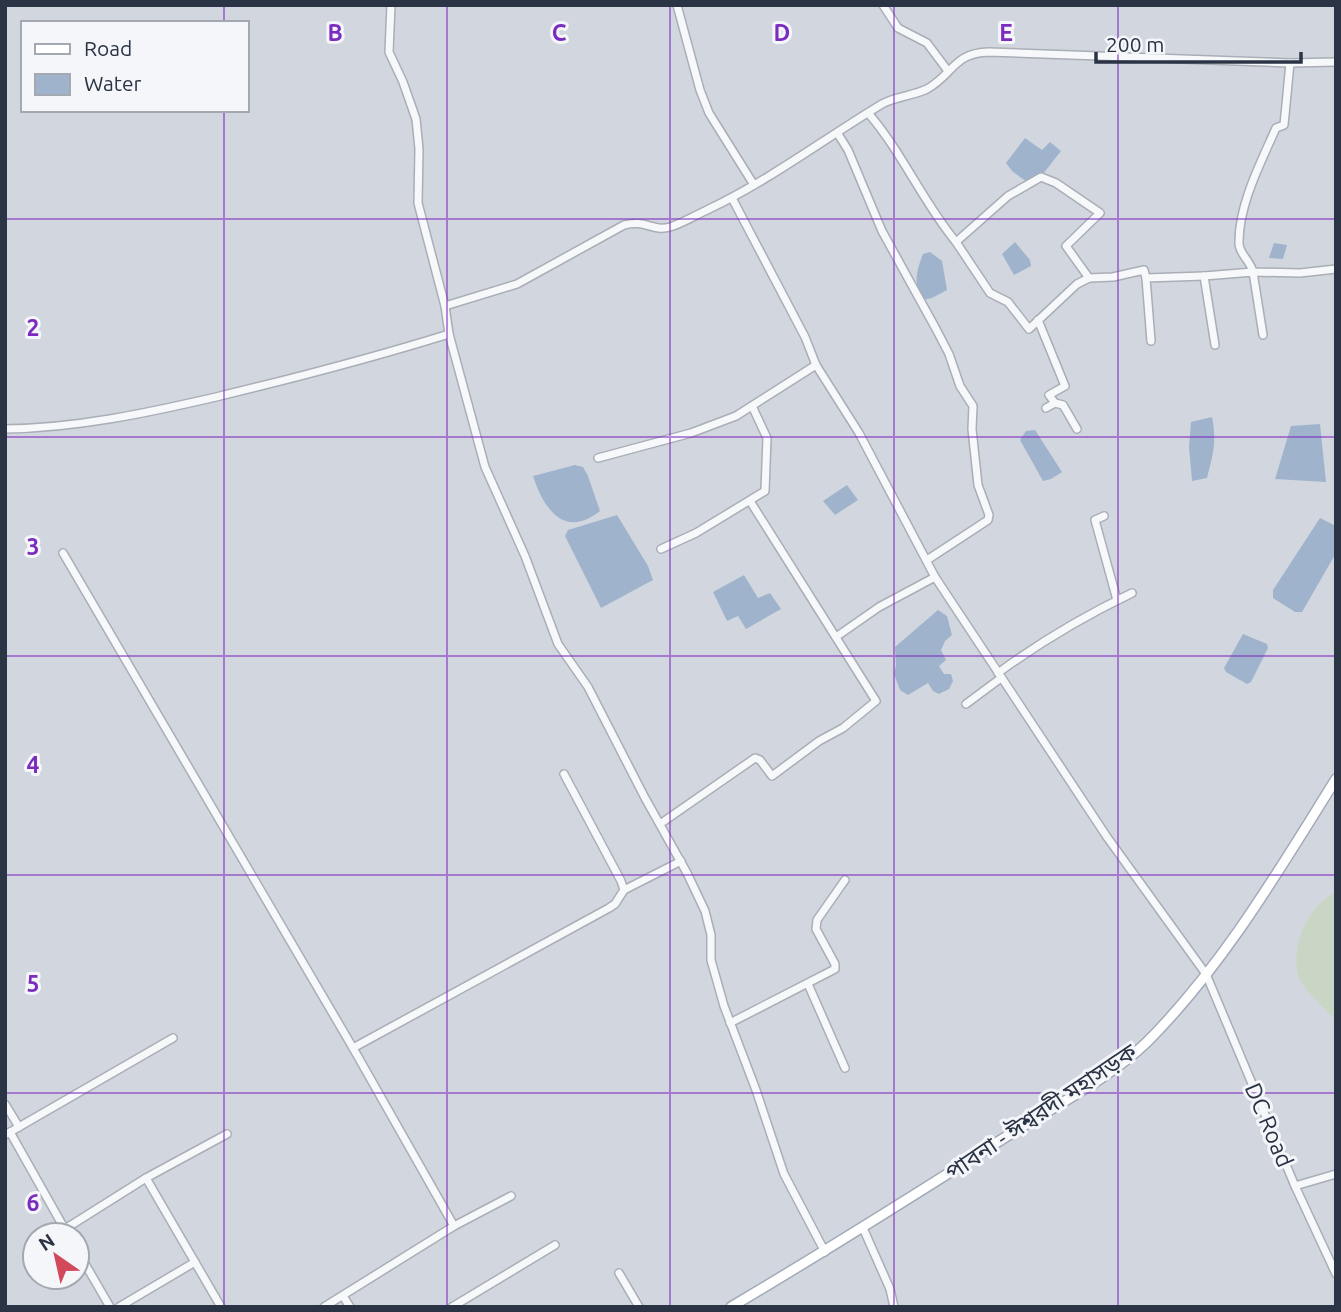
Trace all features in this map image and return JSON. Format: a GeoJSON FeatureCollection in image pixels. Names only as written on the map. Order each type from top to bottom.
{"type":"FeatureCollection","features":[{"type":"Feature","properties":{"kind":"main road","name":"পাবনা - ঈশ্বরদী মহাসড়ক"},"geometry":{"type":"LineString","coordinates":[[730,1307],[863,1228],[1102,1076],[1146,1043],[1206,974],[1263,895],[1336,779]]}},
{"type":"Feature","properties":{"kind":"street"},"geometry":{"type":"LineString","coordinates":[[391,5],[389,52],[404,82],[416,119],[419,149],[418,203],[445,306],[449,334],[485,467],[525,556],[558,643],[588,687],[705,911],[711,935],[710,960],[730,1023],[784,1174],[825,1252]]}},
{"type":"Feature","properties":{"kind":"street"},"geometry":{"type":"LineString","coordinates":[[677,5],[709,113],[754,185]]}},
{"type":"Feature","properties":{"kind":"street"},"geometry":{"type":"LineString","coordinates":[[883,5],[898,27],[927,43],[948,71]]}},
{"type":"Feature","properties":{"kind":"street"},"geometry":{"type":"LineString","coordinates":[[445,306],[517,284],[624,225],[642,222],[657,228],[671,227],[732,198],[883,104],[931,87],[970,54],[989,52],[1290,63],[1336,62]]}},
{"type":"Feature","properties":{"kind":"street"},"geometry":{"type":"LineString","coordinates":[[1263,334],[1251,263],[1241,253],[1239,244],[1245,205],[1274,131],[1284,125],[1289,98],[1290,63]]}},
{"type":"Feature","properties":{"kind":"street"},"geometry":{"type":"LineString","coordinates":[[869,114],[898,150],[934,212],[990,293],[1008,302],[1025,326],[1029,329],[1077,284],[1089,278],[1113,277],[1144,270],[1151,341]]}},
{"type":"Feature","properties":{"kind":"street"},"geometry":{"type":"LineString","coordinates":[[838,134],[848,150],[882,231],[941,337],[960,386],[973,406],[972,429],[978,485],[988,520],[927,560]]}},
{"type":"Feature","properties":{"kind":"street"},"geometry":{"type":"LineString","coordinates":[[956,242],[1008,196],[1041,177],[1056,183],[1100,213],[1066,246],[1089,278]]}},
{"type":"Feature","properties":{"kind":"street","name":"DC Road"},"geometry":{"type":"LineString","coordinates":[[732,198],[805,337],[816,365],[859,433],[936,577],[1107,837],[1206,974],[1295,1186],[1336,1274]]}},
{"type":"Feature","properties":{"kind":"street"},"geometry":{"type":"LineString","coordinates":[[1146,278],[1336,269]]}},
{"type":"Feature","properties":{"kind":"street"},"geometry":{"type":"LineString","coordinates":[[1204,276],[1214,345]]}},
{"type":"Feature","properties":{"kind":"street"},"geometry":{"type":"LineString","coordinates":[[1038,320],[1065,386],[1049,395],[1055,403],[1063,405],[1077,429]]}},
{"type":"Feature","properties":{"kind":"street"},"geometry":{"type":"LineString","coordinates":[[5,429],[50,429],[152,411],[365,360],[449,334]]}},
{"type":"Feature","properties":{"kind":"street"},"geometry":{"type":"LineString","coordinates":[[598,458],[691,433],[753,408],[816,365]]}},
{"type":"Feature","properties":{"kind":"street"},"geometry":{"type":"LineString","coordinates":[[1046,408],[1055,403]]}},
{"type":"Feature","properties":{"kind":"street"},"geometry":{"type":"LineString","coordinates":[[661,548],[696,533],[765,491],[767,438],[753,408]]}},
{"type":"Feature","properties":{"kind":"street"},"geometry":{"type":"LineString","coordinates":[[660,824],[755,758],[760,760],[772,776],[874,703],[874,698],[750,501]]}},
{"type":"Feature","properties":{"kind":"street"},"geometry":{"type":"LineString","coordinates":[[1104,516],[1095,520],[1116,600]]}},
{"type":"Feature","properties":{"kind":"street"},"geometry":{"type":"LineString","coordinates":[[63,554],[353,1048],[454,1226]]}},
{"type":"Feature","properties":{"kind":"street"},"geometry":{"type":"LineString","coordinates":[[836,637],[879,607],[936,577]]}},
{"type":"Feature","properties":{"kind":"street"},"geometry":{"type":"LineString","coordinates":[[966,704],[1051,635],[1081,617],[1132,593]]}},
{"type":"Feature","properties":{"kind":"street"},"geometry":{"type":"LineString","coordinates":[[564,774],[624,890]]}},
{"type":"Feature","properties":{"kind":"street"},"geometry":{"type":"LineString","coordinates":[[353,1048],[609,908],[624,890],[681,861]]}},
{"type":"Feature","properties":{"kind":"street"},"geometry":{"type":"LineString","coordinates":[[730,1023],[835,969],[835,964],[816,929],[817,920],[845,880]]}},
{"type":"Feature","properties":{"kind":"street"},"geometry":{"type":"LineString","coordinates":[[808,984],[845,1068]]}},
{"type":"Feature","properties":{"kind":"street"},"geometry":{"type":"LineString","coordinates":[[60,1221],[8,1134],[173,1038]]}},
{"type":"Feature","properties":{"kind":"street"},"geometry":{"type":"LineString","coordinates":[[5,1104],[19,1127]]}},
{"type":"Feature","properties":{"kind":"street"},"geometry":{"type":"LineString","coordinates":[[83,1221],[146,1178],[227,1134]]}},
{"type":"Feature","properties":{"kind":"street"},"geometry":{"type":"LineString","coordinates":[[1295,1186],[1336,1174]]}},
{"type":"Feature","properties":{"kind":"street"},"geometry":{"type":"LineString","coordinates":[[146,1178],[221,1307]]}},
{"type":"Feature","properties":{"kind":"street"},"geometry":{"type":"LineString","coordinates":[[324,1307],[454,1226],[511,1196]]}},
{"type":"Feature","properties":{"kind":"street"},"geometry":{"type":"LineString","coordinates":[[863,1228],[890,1289],[894,1307]]}},
{"type":"Feature","properties":{"kind":"street"},"geometry":{"type":"LineString","coordinates":[[452,1307],[555,1245]]}},
{"type":"Feature","properties":{"kind":"street"},"geometry":{"type":"LineString","coordinates":[[119,1307],[195,1262]]}},
{"type":"Feature","properties":{"kind":"street"},"geometry":{"type":"LineString","coordinates":[[619,1273],[639,1307]]}},
{"type":"Feature","properties":{"kind":"street"},"geometry":{"type":"LineString","coordinates":[[91,1274],[110,1307]]}},
{"type":"Feature","properties":{"kind":"street"},"geometry":{"type":"LineString","coordinates":[[343,1296],[349,1307]]}},
{"type":"Feature","properties":{"kind":"shaded area"},"geometry":{"type":"Polygon","coordinates":[[[5,5],[1336,5],[1336,1307],[5,1307],[5,5]]]}},
{"type":"Feature","properties":{"kind":"green space"},"geometry":{"type":"Polygon","coordinates":[[[1336,892],[1336,1020],[1305,988],[1299,978],[1297,954],[1299,941],[1309,917],[1317,906],[1336,892]]]}},
{"type":"Feature","properties":{"kind":"water"},"geometry":{"type":"Polygon","coordinates":[[[1025,138],[1042,150],[1050,142],[1061,151],[1043,174],[1027,182],[1006,163],[1025,138]]]}},
{"type":"Feature","properties":{"kind":"water"},"geometry":{"type":"Polygon","coordinates":[[[1015,242],[1030,260],[1031,266],[1014,275],[1002,254],[1015,242]]]}},
{"type":"Feature","properties":{"kind":"water"},"geometry":{"type":"Polygon","coordinates":[[[1274,243],[1287,245],[1283,259],[1269,258],[1274,243]]]}},
{"type":"Feature","properties":{"kind":"water"},"geometry":{"type":"Polygon","coordinates":[[[930,252],[942,261],[947,290],[923,300],[918,288],[917,272],[923,254],[930,252]]]}},
{"type":"Feature","properties":{"kind":"water"},"geometry":{"type":"Polygon","coordinates":[[[1212,417],[1214,448],[1207,478],[1192,481],[1189,447],[1191,422],[1212,417]]]}},
{"type":"Feature","properties":{"kind":"water"},"geometry":{"type":"Polygon","coordinates":[[[1320,424],[1326,482],[1275,479],[1291,426],[1320,424]]]}},
{"type":"Feature","properties":{"kind":"water"},"geometry":{"type":"Polygon","coordinates":[[[1035,430],[1062,472],[1043,481],[1020,440],[1026,431],[1035,430]]]}},
{"type":"Feature","properties":{"kind":"water"},"geometry":{"type":"Polygon","coordinates":[[[575,465],[583,467],[588,476],[600,511],[588,519],[576,522],[558,517],[550,509],[543,500],[533,476],[575,465]]]}},
{"type":"Feature","properties":{"kind":"water"},"geometry":{"type":"Polygon","coordinates":[[[847,485],[858,500],[835,515],[823,501],[847,485]]]}},
{"type":"Feature","properties":{"kind":"water"},"geometry":{"type":"Polygon","coordinates":[[[617,515],[648,566],[653,580],[601,608],[565,536],[568,530],[617,515]]]}},
{"type":"Feature","properties":{"kind":"water"},"geometry":{"type":"Polygon","coordinates":[[[1320,518],[1336,526],[1336,553],[1302,612],[1295,612],[1273,598],[1273,590],[1320,518]]]}},
{"type":"Feature","properties":{"kind":"water"},"geometry":{"type":"Polygon","coordinates":[[[744,575],[758,598],[770,593],[781,609],[746,629],[738,616],[727,621],[713,592],[744,575]]]}},
{"type":"Feature","properties":{"kind":"water"},"geometry":{"type":"Polygon","coordinates":[[[938,610],[947,616],[952,635],[941,650],[946,660],[939,666],[944,674],[951,674],[953,681],[949,689],[939,694],[933,691],[928,683],[908,695],[900,690],[894,674],[895,647],[938,610]]]}},
{"type":"Feature","properties":{"kind":"water"},"geometry":{"type":"Polygon","coordinates":[[[1243,634],[1267,644],[1268,648],[1251,682],[1247,684],[1226,672],[1224,668],[1243,634]]]}}]}
